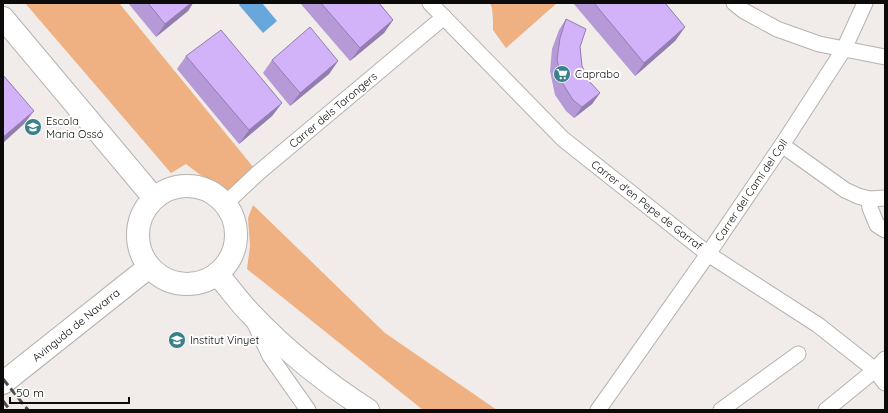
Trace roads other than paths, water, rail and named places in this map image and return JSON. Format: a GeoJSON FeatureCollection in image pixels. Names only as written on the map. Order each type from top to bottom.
{"type":"FeatureCollection","features":[{"type":"Feature","properties":{"kind":"street","name":"Carrer d'en Pepe de Garraf"},"geometry":{"type":"LineString","coordinates":[[430,3],[563,139],[708,254],[880,364],[885,383]]}},
{"type":"Feature","properties":{"kind":"street"},"geometry":{"type":"LineString","coordinates":[[734,3],[744,11],[776,29],[819,44],[885,57]]}},
{"type":"Feature","properties":{"kind":"street","name":"Carrer del Camí del Coll"},"geometry":{"type":"LineString","coordinates":[[598,410],[708,254],[782,145],[844,49],[865,3]]}},
{"type":"Feature","properties":{"kind":"street","name":"Carrer dels Tarongers"},"geometry":{"type":"LineString","coordinates":[[225,204],[247,182],[444,17]]}},
{"type":"Feature","properties":{"kind":"street"},"geometry":{"type":"LineString","coordinates":[[3,18],[154,198]]}},
{"type":"Feature","properties":{"kind":"street"},"geometry":{"type":"LineString","coordinates":[[782,145],[845,190],[869,199],[885,198]]}},
{"type":"Feature","properties":{"kind":"street"},"geometry":{"type":"LineString","coordinates":[[183,186],[199,187],[213,194],[225,204],[233,218],[236,233],[234,248],[228,262],[218,274],[204,282],[189,285],[174,283],[160,277],[149,267],[141,254],[138,239],[139,224],[144,210],[154,198],[168,190],[183,186]]}},
{"type":"Feature","properties":{"kind":"street"},"geometry":{"type":"LineString","coordinates":[[869,199],[870,208],[877,225],[885,230]]}},
{"type":"Feature","properties":{"kind":"street","name":"Avinguda de Navarra"},"geometry":{"type":"LineString","coordinates":[[3,383],[149,267]]}},
{"type":"Feature","properties":{"kind":"street"},"geometry":{"type":"LineString","coordinates":[[218,274],[250,314],[291,352],[327,381],[368,410]]}},
{"type":"Feature","properties":{"kind":"street"},"geometry":{"type":"LineString","coordinates":[[250,314],[270,356],[308,410]]}},
{"type":"Feature","properties":{"kind":"street"},"geometry":{"type":"LineString","coordinates":[[721,410],[798,354]]}},
{"type":"Feature","properties":{"kind":"street"},"geometry":{"type":"LineString","coordinates":[[826,410],[880,364]]}},
{"type":"Feature","properties":{"kind":"water"},"geometry":{"type":"Polygon","coordinates":[[[241,3],[262,3],[277,21],[263,33],[239,5],[241,3]]]}},
{"type":"Feature","properties":{"kind":"railway"},"geometry":{"type":"LineString","coordinates":[[3,379],[28,410]]}},
{"type":"Feature","properties":{"kind":"railway"},"geometry":{"type":"LineString","coordinates":[[3,401],[10,410]]}},
{"type":"Feature","properties":{"kind":"place","name":"Caprabo"},"geometry":{"type":"Point","coordinates":[562,74]}},
{"type":"Feature","properties":{"kind":"place","name":"Escola Maria Ossó"},"geometry":{"type":"Point","coordinates":[33,127]}},
{"type":"Feature","properties":{"kind":"place","name":"Institut Vinyet"},"geometry":{"type":"Point","coordinates":[177,340]}}]}
